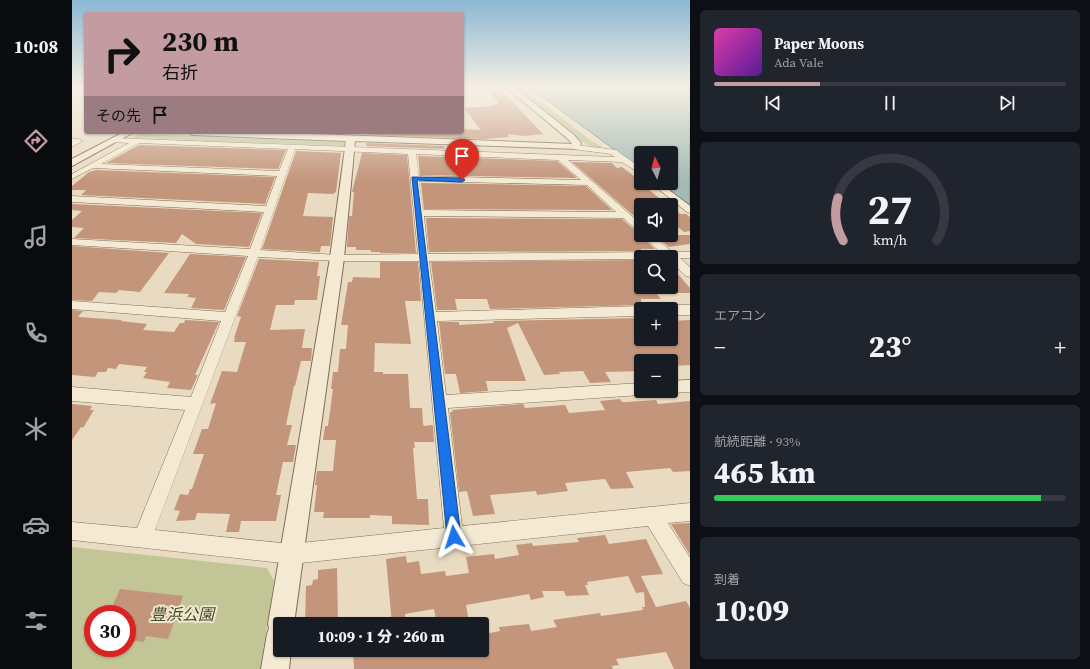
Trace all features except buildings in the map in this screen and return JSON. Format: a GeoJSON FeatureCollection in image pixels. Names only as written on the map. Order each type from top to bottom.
{"type":"FeatureCollection","features":[{"type":"Feature","properties":{"kind":"street"},"geometry":{"type":"LineString","coordinates":[[549,119],[577,143],[576,147]]}},
{"type":"Feature","properties":{"kind":"street"},"geometry":{"type":"LineString","coordinates":[[72,161],[121,134]]}},
{"type":"Feature","properties":{"kind":"street"},"geometry":{"type":"LineString","coordinates":[[72,161],[126,134]]}},
{"type":"Feature","properties":{"kind":"street"},"geometry":{"type":"LineString","coordinates":[[218,134],[350,144],[412,152],[625,160]]}},
{"type":"Feature","properties":{"kind":"street"},"geometry":{"type":"LineString","coordinates":[[115,140],[292,147],[350,144],[576,147],[613,152],[634,167]]}},
{"type":"Feature","properties":{"kind":"street"},"geometry":{"type":"LineString","coordinates":[[72,141],[79,141],[72,145]]}},
{"type":"Feature","properties":{"kind":"street"},"geometry":{"type":"LineString","coordinates":[[72,177],[137,141]]}},
{"type":"Feature","properties":{"kind":"street"},"geometry":{"type":"LineString","coordinates":[[282,617],[337,258],[350,144]]}},
{"type":"Feature","properties":{"kind":"street"},"geometry":{"type":"LineString","coordinates":[[144,538],[254,253],[292,147]]}},
{"type":"Feature","properties":{"kind":"street"},"geometry":{"type":"LineString","coordinates":[[412,152],[454,537]]}},
{"type":"Feature","properties":{"kind":"street"},"geometry":{"type":"LineString","coordinates":[[562,158],[634,223]]}},
{"type":"Feature","properties":{"kind":"street"},"geometry":{"type":"LineString","coordinates":[[93,166],[282,174]]}},
{"type":"Feature","properties":{"kind":"street"},"geometry":{"type":"LineString","coordinates":[[414,178],[590,183]]}},
{"type":"Feature","properties":{"kind":"street"},"geometry":{"type":"LineString","coordinates":[[664,190],[690,210]]}},
{"type":"Feature","properties":{"kind":"street"},"geometry":{"type":"LineString","coordinates":[[72,199],[269,209]]}},
{"type":"Feature","properties":{"kind":"street"},"geometry":{"type":"LineString","coordinates":[[418,213],[625,215]]}},
{"type":"Feature","properties":{"kind":"street"},"geometry":{"type":"LineString","coordinates":[[72,242],[337,258],[634,255]]}},
{"type":"Feature","properties":{"kind":"street"},"geometry":{"type":"LineString","coordinates":[[655,242],[664,250]]}},
{"type":"Feature","properties":{"kind":"street"},"geometry":{"type":"LineString","coordinates":[[678,255],[690,255]]}},
{"type":"Feature","properties":{"kind":"street"},"geometry":{"type":"LineString","coordinates":[[678,262],[690,273]]}},
{"type":"Feature","properties":{"kind":"street"},"geometry":{"type":"LineString","coordinates":[[72,305],[229,317]]}},
{"type":"Feature","properties":{"kind":"street"},"geometry":{"type":"LineString","coordinates":[[678,310],[690,310]]}},
{"type":"Feature","properties":{"kind":"street"},"geometry":{"type":"LineString","coordinates":[[430,317],[634,311]]}},
{"type":"Feature","properties":{"kind":"street"},"geometry":{"type":"LineString","coordinates":[[678,387],[690,386]]}},
{"type":"Feature","properties":{"kind":"street"},"geometry":{"type":"LineString","coordinates":[[439,402],[634,389]]}},
{"type":"Feature","properties":{"kind":"street"},"geometry":{"type":"LineString","coordinates":[[72,394],[195,404]]}},
{"type":"Feature","properties":{"kind":"street"},"geometry":{"type":"LineString","coordinates":[[72,531],[291,554],[690,512]]}},
{"type":"Feature","properties":{"kind":"street"},"geometry":{"type":"LineString","coordinates":[[653,516],[690,576]]}},
{"type":"Feature","properties":{"kind":"street"},"geometry":{"type":"LineString","coordinates":[[275,669],[277,657]]}},
{"type":"Feature","properties":{"kind":"green space"},"geometry":{"type":"Polygon","coordinates":[[[554,119],[563,119],[593,142],[603,147],[598,148],[587,145],[554,119]]]}},
{"type":"Feature","properties":{"kind":"green space"},"geometry":{"type":"Polygon","coordinates":[[[139,134],[344,142],[346,145],[133,138],[139,134]]]}},
{"type":"Feature","properties":{"kind":"green space","name":"豊浜公園"},"geometry":{"type":"Polygon","coordinates":[[[72,547],[267,568],[274,581],[260,669],[72,669],[72,547]]]}},
{"type":"Feature","properties":{"kind":"water"},"geometry":{"type":"Polygon","coordinates":[[[573,119],[690,119],[690,205],[670,190],[678,190],[678,146],[634,146],[634,164],[573,119]]]}},
{"type":"Feature","properties":{"kind":"route"},"geometry":{"type":"LineString","coordinates":[[454,537],[414,178],[462,180]]}}]}
